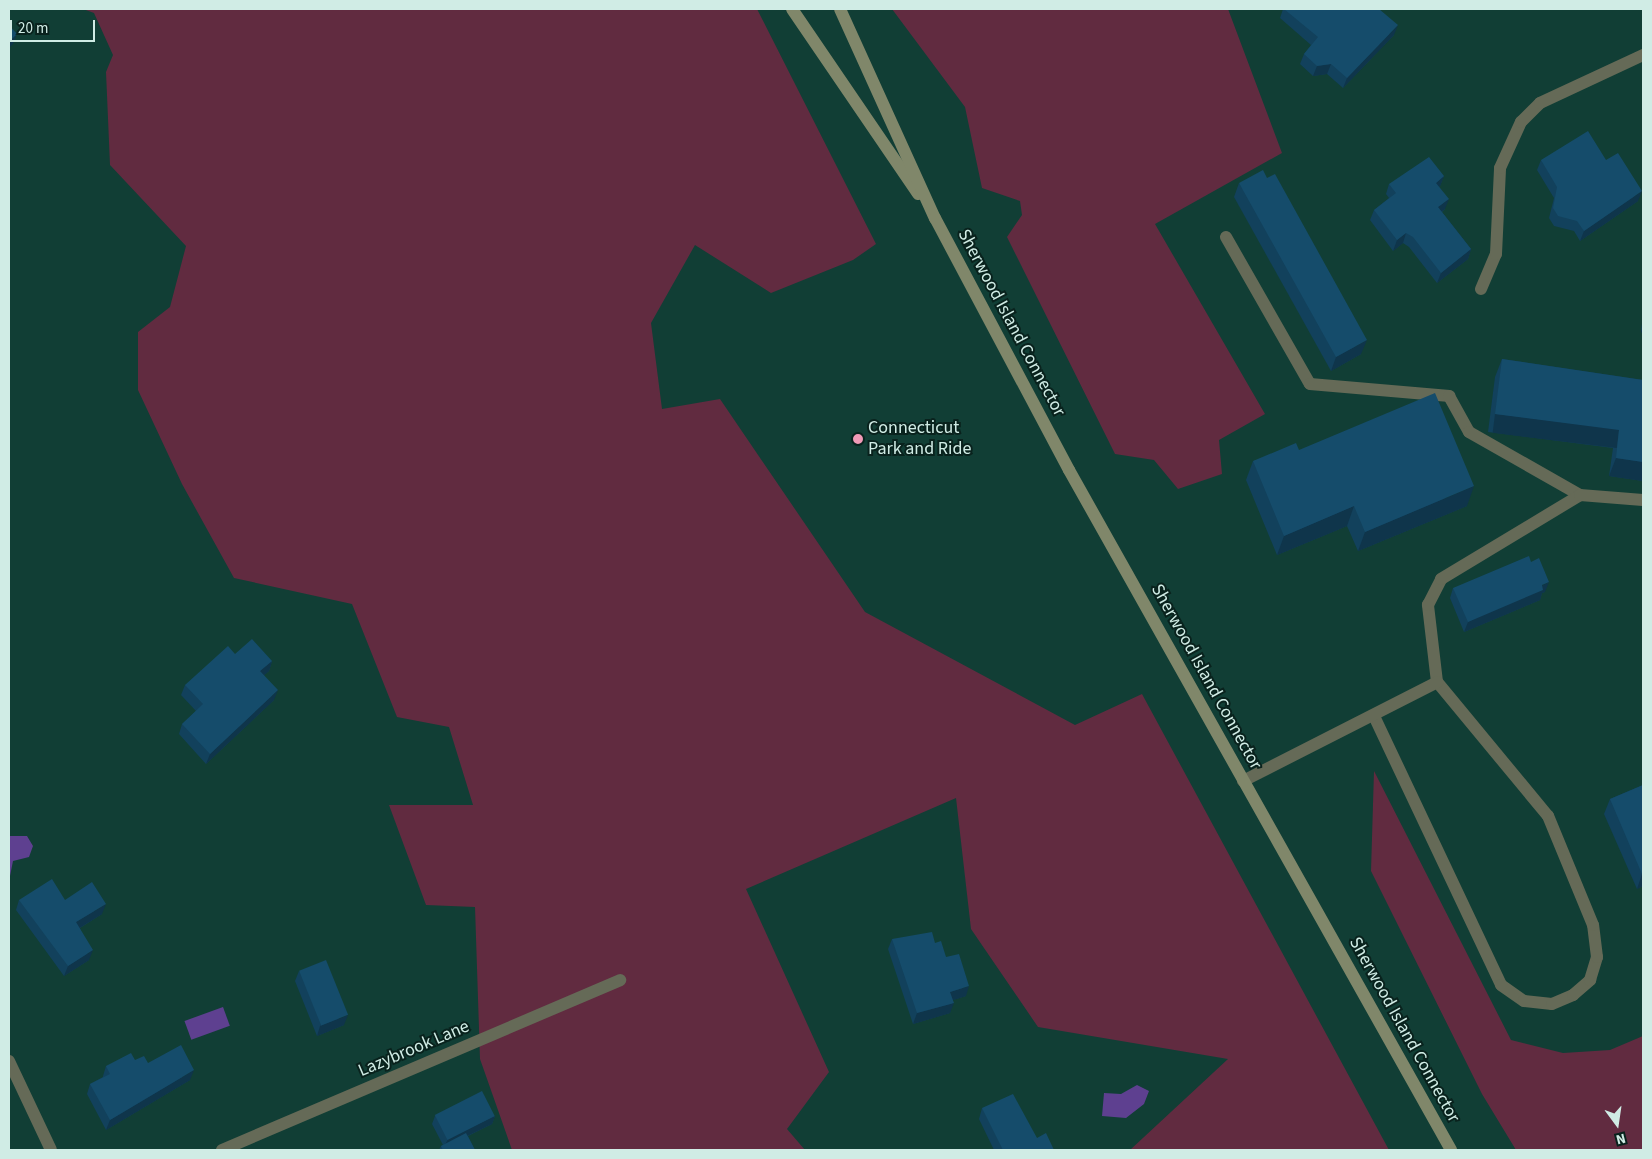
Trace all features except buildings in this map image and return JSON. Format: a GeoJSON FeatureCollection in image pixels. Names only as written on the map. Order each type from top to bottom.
{"type":"FeatureCollection","features":[{"type":"Feature","properties":{"kind":"main road","name":"Sherwood Island Connector"},"geometry":{"type":"LineString","coordinates":[[792,9],[935,218]]}},
{"type":"Feature","properties":{"kind":"main road","name":"Sherwood Island Connector"},"geometry":{"type":"LineString","coordinates":[[840,9],[935,218],[1243,780],[1451,1150]]}},
{"type":"Feature","properties":{"kind":"street"},"geometry":{"type":"LineString","coordinates":[[1481,288],[1496,254],[1500,168],[1521,122],[1540,103],[1643,55]]}},
{"type":"Feature","properties":{"kind":"street"},"geometry":{"type":"LineString","coordinates":[[1226,237],[1310,384],[1449,396],[1469,432],[1580,495],[1643,500]]}},
{"type":"Feature","properties":{"kind":"street"},"geometry":{"type":"LineString","coordinates":[[1374,716],[1501,985],[1524,1002],[1552,1004],[1573,995],[1590,980],[1597,957],[1594,933],[1548,816],[1437,682],[1428,605],[1441,579],[1580,495]]}},
{"type":"Feature","properties":{"kind":"street"},"geometry":{"type":"LineString","coordinates":[[1243,780],[1374,716],[1437,682]]}},
{"type":"Feature","properties":{"kind":"street","name":"Lazybrook Lane"},"geometry":{"type":"LineString","coordinates":[[222,1150],[620,980]]}},
{"type":"Feature","properties":{"kind":"street"},"geometry":{"type":"LineString","coordinates":[[9,1061],[51,1150]]}},
{"type":"Feature","properties":{"kind":"shaded area"},"geometry":{"type":"Polygon","coordinates":[[[83,9],[757,9],[876,244],[853,260],[771,293],[695,245],[651,323],[662,409],[720,399],[865,612],[1075,725],[1142,694],[1389,1150],[1130,1150],[1228,1059],[1038,1027],[971,929],[956,798],[746,889],[829,1072],[787,1129],[805,1150],[512,1150],[480,1059],[475,907],[426,905],[389,805],[473,805],[449,727],[397,717],[352,604],[234,578],[182,484],[138,390],[138,332],[170,307],[186,246],[110,165],[106,72],[113,55],[94,13],[83,9]]]}},
{"type":"Feature","properties":{"kind":"shaded area"},"geometry":{"type":"Polygon","coordinates":[[[892,9],[1228,9],[1282,153],[1155,224],[1265,414],[1219,440],[1222,474],[1178,489],[1154,460],[1115,454],[1007,237],[1022,215],[1020,201],[982,188],[965,107],[892,9]]]}},
{"type":"Feature","properties":{"kind":"shaded area"},"geometry":{"type":"Polygon","coordinates":[[[1374,771],[1511,1040],[1563,1053],[1610,1050],[1643,1036],[1643,1150],[1516,1150],[1482,1094],[1371,871],[1374,771]]]}},
{"type":"Feature","properties":{"kind":"shaded area"},"geometry":{"type":"Polygon","coordinates":[[[9,836],[27,836],[33,846],[29,857],[13,861],[9,881],[9,836]]]}},
{"type":"Feature","properties":{"kind":"shaded area"},"geometry":{"type":"Polygon","coordinates":[[[223,1007],[230,1026],[191,1040],[184,1021],[223,1007]]]}},
{"type":"Feature","properties":{"kind":"shaded area"},"geometry":{"type":"Polygon","coordinates":[[[1137,1085],[1149,1091],[1144,1104],[1126,1118],[1102,1116],[1104,1093],[1121,1094],[1137,1085]]]}},
{"type":"Feature","properties":{"kind":"place","name":"Connecticut Park and Ride"},"geometry":{"type":"Point","coordinates":[858,439]}}]}
